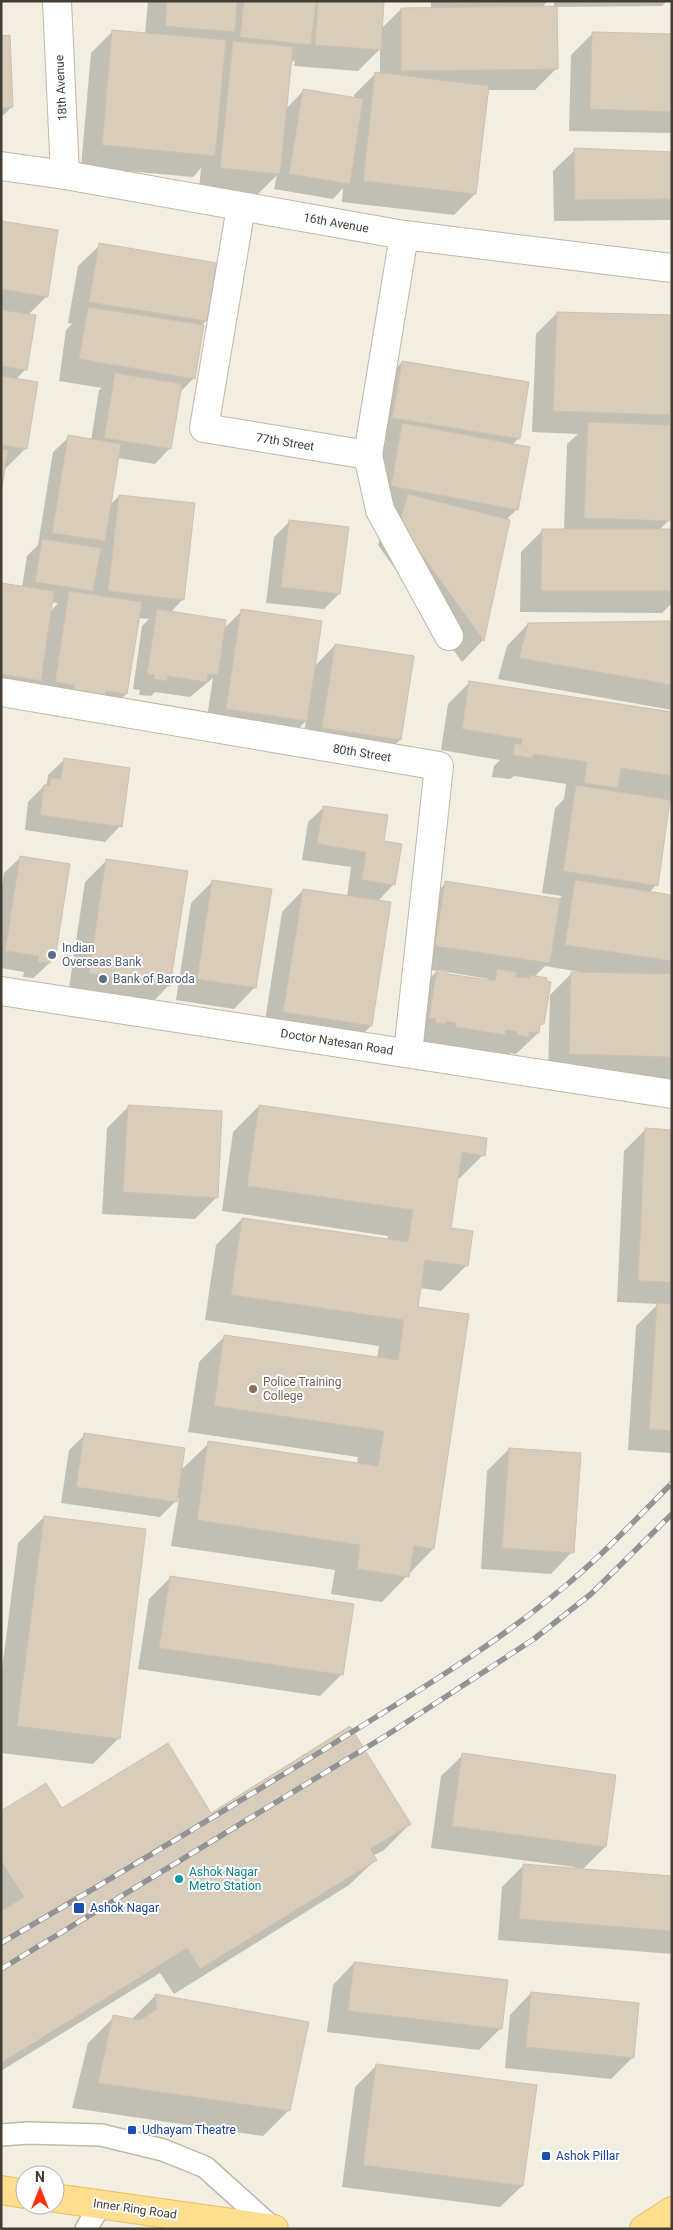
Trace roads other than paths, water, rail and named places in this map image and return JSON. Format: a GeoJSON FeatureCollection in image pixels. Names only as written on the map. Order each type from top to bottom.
{"type":"FeatureCollection","features":[{"type":"Feature","properties":{"kind":"main road"},"geometry":{"type":"LineString","coordinates":[[1,2190],[15,2192]]}},
{"type":"Feature","properties":{"kind":"main road","name":"Inner Ring Road"},"geometry":{"type":"LineString","coordinates":[[65,2199],[274,2229]]}},
{"type":"Feature","properties":{"kind":"main road"},"geometry":{"type":"LineString","coordinates":[[644,2229],[672,2211]]}},
{"type":"Feature","properties":{"kind":"street","name":"18th Avenue"},"geometry":{"type":"LineString","coordinates":[[57,1],[65,175]]}},
{"type":"Feature","properties":{"kind":"street","name":"16th Avenue"},"geometry":{"type":"LineString","coordinates":[[1,166],[65,175],[404,235],[672,268]]}},
{"type":"Feature","properties":{"kind":"street","name":"77th Street"},"geometry":{"type":"LineString","coordinates":[[241,207],[204,428],[368,455]]}},
{"type":"Feature","properties":{"kind":"street"},"geometry":{"type":"LineString","coordinates":[[404,235],[368,455],[380,510],[449,636]]}},
{"type":"Feature","properties":{"kind":"street","name":"80th Street"},"geometry":{"type":"LineString","coordinates":[[1,692],[439,766],[408,1053]]}},
{"type":"Feature","properties":{"kind":"street","name":"Doctor Natesan Road"},"geometry":{"type":"LineString","coordinates":[[1,991],[672,1094]]}},
{"type":"Feature","properties":{"kind":"lane"},"geometry":{"type":"LineString","coordinates":[[1,2136],[28,2132],[100,2135],[163,2150],[205,2167],[274,2229]]}},
{"type":"Feature","properties":{"kind":"lane"},"geometry":{"type":"LineString","coordinates":[[86,2229],[100,2204]]}},
{"type":"Feature","properties":{"kind":"railway"},"geometry":{"type":"LineString","coordinates":[[1,1943],[285,1774],[474,1654],[532,1613],[574,1578],[672,1483]]}},
{"type":"Feature","properties":{"kind":"railway"},"geometry":{"type":"LineString","coordinates":[[1,1969],[387,1735],[534,1639],[591,1594],[672,1514]]}},
{"type":"Feature","properties":{"kind":"place","name":"Indian Overseas Bank"},"geometry":{"type":"Point","coordinates":[52,955]}},
{"type":"Feature","properties":{"kind":"place","name":"Bank of Baroda"},"geometry":{"type":"Point","coordinates":[103,979]}},
{"type":"Feature","properties":{"kind":"place","name":"Police Training College"},"geometry":{"type":"Point","coordinates":[253,1389]}},
{"type":"Feature","properties":{"kind":"place","name":"Ashok Nagar Metro Station"},"geometry":{"type":"Point","coordinates":[179,1879]}},
{"type":"Feature","properties":{"kind":"place","name":"Ashok Nagar"},"geometry":{"type":"Point","coordinates":[79,1908]}},
{"type":"Feature","properties":{"kind":"place","name":"Udhayam Theatre"},"geometry":{"type":"Point","coordinates":[132,2130]}},
{"type":"Feature","properties":{"kind":"place","name":"Ashok Pillar"},"geometry":{"type":"Point","coordinates":[546,2156]}}]}
